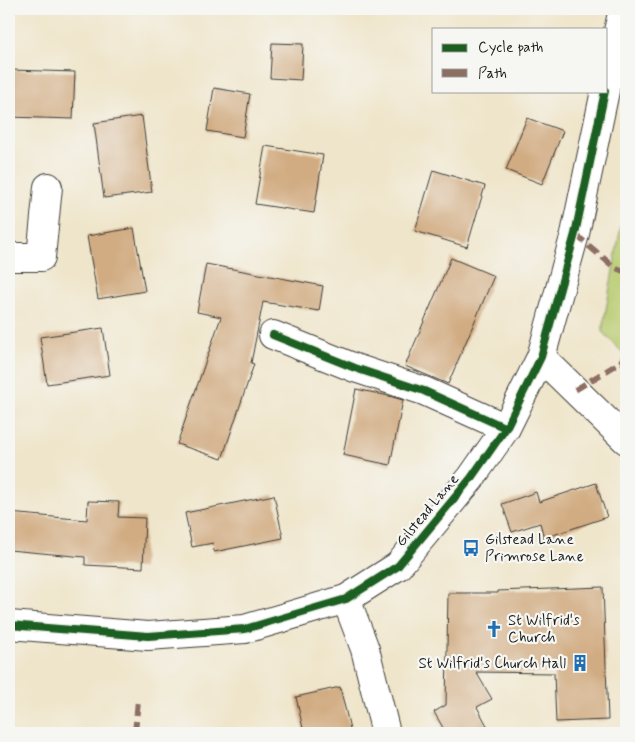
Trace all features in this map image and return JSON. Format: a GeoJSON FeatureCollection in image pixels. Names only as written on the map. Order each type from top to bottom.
{"type":"FeatureCollection","features":[{"type":"Feature","properties":{"kind":"street"},"geometry":{"type":"LineString","coordinates":[[608,76],[623,9]]}},
{"type":"Feature","properties":{"kind":"street","name":"Gilstead Lane"},"geometry":{"type":"LineString","coordinates":[[9,625],[148,636],[245,629],[346,599],[398,566],[471,478],[506,428],[541,357],[575,234],[605,92]]}},
{"type":"Feature","properties":{"kind":"street"},"geometry":{"type":"LineString","coordinates":[[9,257],[41,257],[48,187]]}},
{"type":"Feature","properties":{"kind":"street"},"geometry":{"type":"LineString","coordinates":[[273,335],[355,368],[424,391],[506,428]]}},
{"type":"Feature","properties":{"kind":"street"},"geometry":{"type":"LineString","coordinates":[[541,357],[626,440]]}},
{"type":"Feature","properties":{"kind":"street"},"geometry":{"type":"LineString","coordinates":[[346,599],[365,649],[386,733]]}},
{"type":"Feature","properties":{"kind":"green space"},"geometry":{"type":"Polygon","coordinates":[[[626,197],[626,356],[602,332],[626,197]]]}},
{"type":"Feature","properties":{"kind":"building"},"geometry":{"type":"Polygon","coordinates":[[[272,43],[303,44],[301,80],[270,78],[272,43]]]}},
{"type":"Feature","properties":{"kind":"building"},"geometry":{"type":"Polygon","coordinates":[[[11,70],[75,72],[73,119],[9,117],[11,70]]]}},
{"type":"Feature","properties":{"kind":"building"},"geometry":{"type":"Polygon","coordinates":[[[214,88],[250,94],[243,137],[207,131],[214,88]]]}},
{"type":"Feature","properties":{"kind":"building"},"geometry":{"type":"Polygon","coordinates":[[[142,116],[152,192],[104,198],[94,123],[142,116]]]}},
{"type":"Feature","properties":{"kind":"building"},"geometry":{"type":"Polygon","coordinates":[[[527,118],[563,131],[542,184],[506,170],[527,118]]]}},
{"type":"Feature","properties":{"kind":"building"},"geometry":{"type":"Polygon","coordinates":[[[265,146],[323,155],[314,213],[255,204],[265,146]]]}},
{"type":"Feature","properties":{"kind":"building"},"geometry":{"type":"Polygon","coordinates":[[[433,170],[485,186],[467,247],[415,231],[433,170]]]}},
{"type":"Feature","properties":{"kind":"building"},"geometry":{"type":"Polygon","coordinates":[[[134,228],[145,291],[98,299],[87,236],[134,228]]]}},
{"type":"Feature","properties":{"kind":"building"},"geometry":{"type":"Polygon","coordinates":[[[451,258],[494,276],[448,384],[405,366],[451,258]]]}},
{"type":"Feature","properties":{"kind":"building"},"geometry":{"type":"Polygon","coordinates":[[[206,264],[323,286],[319,311],[263,302],[251,363],[254,364],[222,459],[177,444],[221,317],[197,312],[206,264]]]}},
{"type":"Feature","properties":{"kind":"building"},"geometry":{"type":"Polygon","coordinates":[[[103,328],[110,375],[47,384],[40,337],[103,328]]]}},
{"type":"Feature","properties":{"kind":"building"},"geometry":{"type":"Polygon","coordinates":[[[356,389],[403,400],[390,465],[343,455],[356,389]]]}},
{"type":"Feature","properties":{"kind":"building"},"geometry":{"type":"Polygon","coordinates":[[[596,483],[607,517],[544,538],[540,523],[512,532],[502,504],[536,492],[539,502],[596,483]]]}},
{"type":"Feature","properties":{"kind":"building"},"geometry":{"type":"Polygon","coordinates":[[[274,495],[283,538],[214,552],[213,543],[192,547],[185,513],[274,495]]]}},
{"type":"Feature","properties":{"kind":"building"},"geometry":{"type":"Polygon","coordinates":[[[88,501],[119,502],[118,517],[145,518],[143,568],[85,565],[85,557],[9,550],[9,513],[87,520],[88,501]]]}},
{"type":"Feature","properties":{"kind":"building"},"geometry":{"type":"Polygon","coordinates":[[[603,587],[608,720],[556,722],[554,673],[476,672],[492,699],[477,707],[491,733],[446,733],[434,712],[446,705],[448,593],[498,593],[498,591],[603,587]]]}},
{"type":"Feature","properties":{"kind":"building"},"geometry":{"type":"Polygon","coordinates":[[[340,687],[351,733],[304,733],[296,697],[340,687]]]}},
{"type":"Feature","properties":{"kind":"marked path"},"geometry":{"type":"LineString","coordinates":[[575,234],[614,267],[626,272]]}},
{"type":"Feature","properties":{"kind":"marked path"},"geometry":{"type":"LineString","coordinates":[[621,362],[626,352]]}},
{"type":"Feature","properties":{"kind":"marked path"},"geometry":{"type":"LineString","coordinates":[[575,390],[621,362],[626,363]]}},
{"type":"Feature","properties":{"kind":"marked path"},"geometry":{"type":"LineString","coordinates":[[135,733],[138,700]]}},
{"type":"Feature","properties":{"kind":"cycle path"},"geometry":{"type":"LineString","coordinates":[[9,625],[148,636],[245,629],[346,599],[398,566],[471,478],[506,428],[541,357],[575,234],[605,92]]}},
{"type":"Feature","properties":{"kind":"cycle path"},"geometry":{"type":"LineString","coordinates":[[273,335],[355,368],[424,391],[506,428]]}},
{"type":"Feature","properties":{"kind":"place","name":"Gilstead Lane Primrose Lane"},"geometry":{"type":"Point","coordinates":[471,548]}},
{"type":"Feature","properties":{"kind":"place","name":"St Wilfrid's Church"},"geometry":{"type":"Point","coordinates":[494,629]}},
{"type":"Feature","properties":{"kind":"place","name":"St Wilfrid's Church Hall"},"geometry":{"type":"Point","coordinates":[580,663]}}]}
